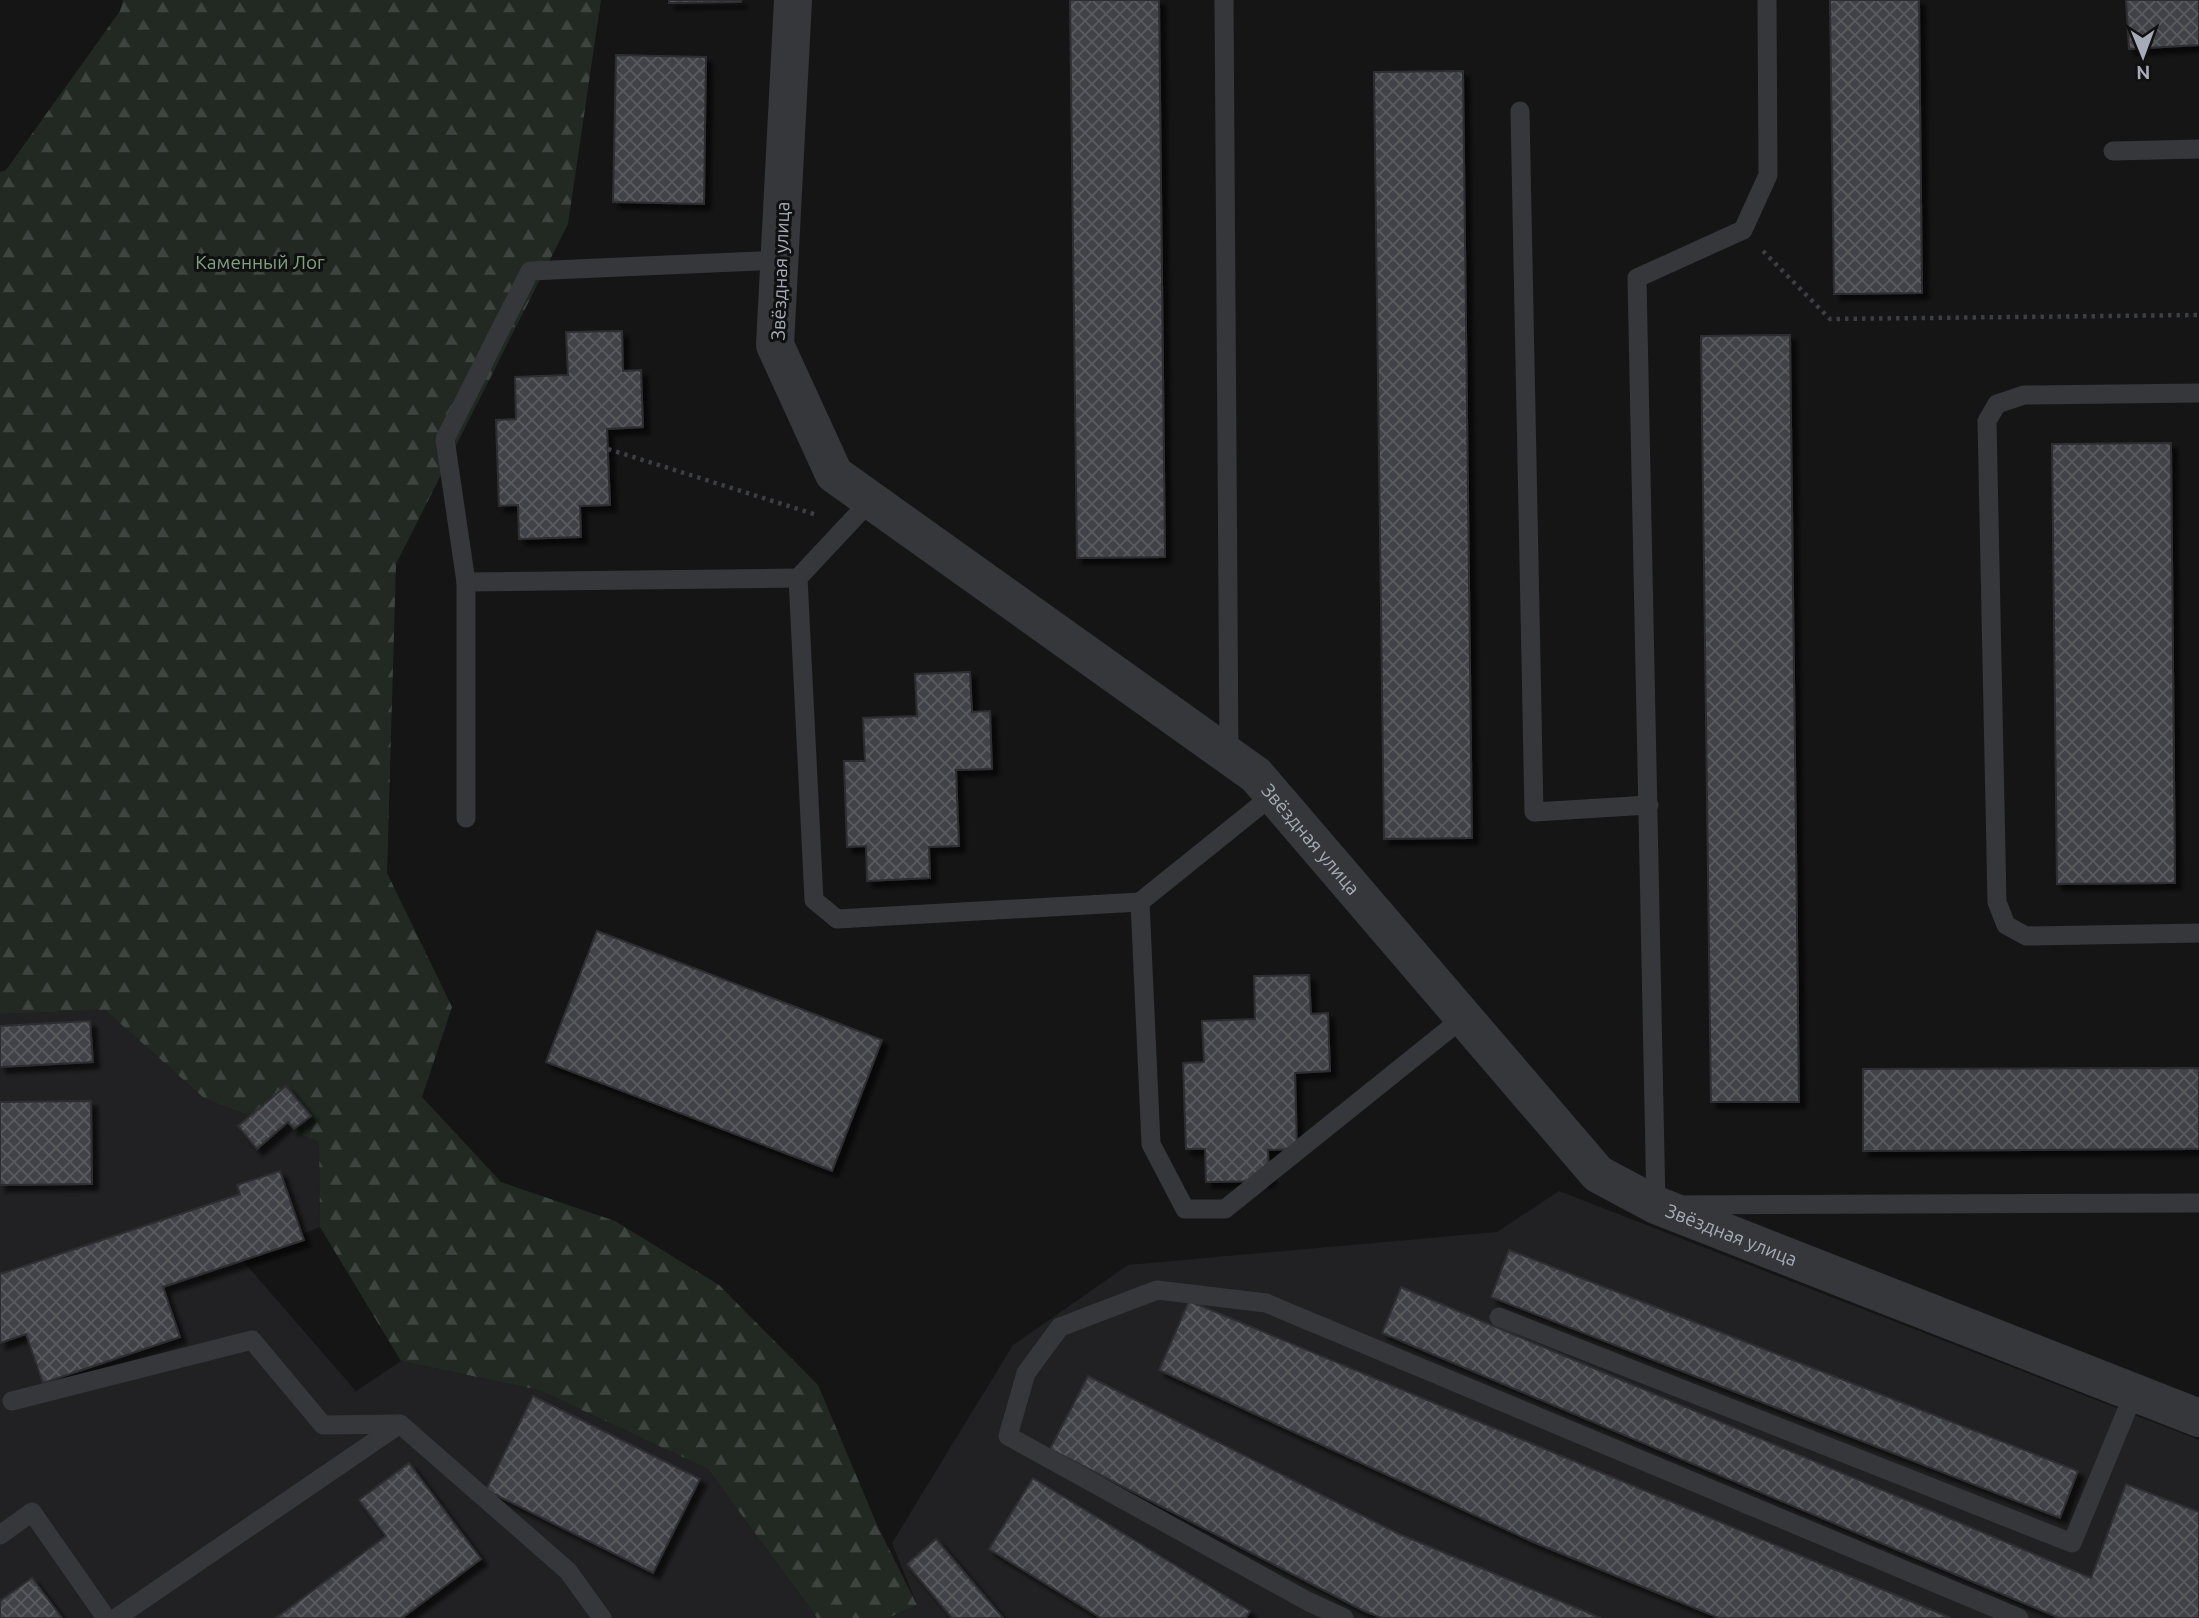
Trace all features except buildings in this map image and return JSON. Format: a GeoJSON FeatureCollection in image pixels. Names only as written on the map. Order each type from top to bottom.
{"type":"FeatureCollection","features":[{"type":"Feature","properties":{"kind":"street","name":"Звёздная улица"},"geometry":{"type":"LineString","coordinates":[[793,0],[775,345],[834,474],[859,512],[1256,775],[1598,1174],[1656,1205],[2199,1418]]}},
{"type":"Feature","properties":{"kind":"lane"},"geometry":{"type":"LineString","coordinates":[[1224,0],[1229,756]]}},
{"type":"Feature","properties":{"kind":"lane"},"geometry":{"type":"LineString","coordinates":[[1767,0],[1768,176],[1742,230],[1637,278],[1656,1205],[2199,1203]]}},
{"type":"Feature","properties":{"kind":"lane"},"geometry":{"type":"LineString","coordinates":[[1520,111],[1534,812],[1649,805]]}},
{"type":"Feature","properties":{"kind":"lane"},"geometry":{"type":"LineString","coordinates":[[2113,150],[2199,149]]}},
{"type":"Feature","properties":{"kind":"lane"},"geometry":{"type":"LineString","coordinates":[[466,818],[466,582],[445,439],[530,271],[779,260]]}},
{"type":"Feature","properties":{"kind":"lane"},"geometry":{"type":"LineString","coordinates":[[2199,393],[2024,395],[1997,404],[1987,421],[1997,902],[2006,925],[2026,936],[2199,933]]}},
{"type":"Feature","properties":{"kind":"lane"},"geometry":{"type":"LineString","coordinates":[[859,512],[798,578],[814,900],[837,919],[1140,902],[1273,795]]}},
{"type":"Feature","properties":{"kind":"lane"},"geometry":{"type":"LineString","coordinates":[[466,582],[798,578]]}},
{"type":"Feature","properties":{"kind":"lane"},"geometry":{"type":"LineString","coordinates":[[1140,902],[1152,1144],[1185,1209],[1225,1209],[1464,1017]]}},
{"type":"Feature","properties":{"kind":"lane"},"geometry":{"type":"LineString","coordinates":[[1345,1618],[1309,1602],[1008,1436],[1026,1373],[1060,1327],[1157,1290],[1266,1303],[2019,1618]]}},
{"type":"Feature","properties":{"kind":"lane"},"geometry":{"type":"LineString","coordinates":[[1499,1317],[2072,1543],[2134,1393]]}},
{"type":"Feature","properties":{"kind":"lane"},"geometry":{"type":"LineString","coordinates":[[12,1401],[252,1340],[323,1425],[400,1424],[568,1571],[602,1618]]}},
{"type":"Feature","properties":{"kind":"lane"},"geometry":{"type":"LineString","coordinates":[[116,1618],[400,1424]]}},
{"type":"Feature","properties":{"kind":"lane"},"geometry":{"type":"LineString","coordinates":[[0,1535],[32,1512],[106,1618]]}},
{"type":"Feature","properties":{"kind":"path"},"geometry":{"type":"LineString","coordinates":[[1742,230],[1830,319],[2199,315]]}},
{"type":"Feature","properties":{"kind":"path"},"geometry":{"type":"LineString","coordinates":[[608,449],[859,512]]}},
{"type":"Feature","properties":{"kind":"shaded area"},"geometry":{"type":"Polygon","coordinates":[[[105,1010],[205,1099],[319,1142],[320,1227],[242,1260],[356,1391],[401,1361],[539,1390],[708,1469],[817,1618],[0,1618],[0,1014],[105,1010]]]}},
{"type":"Feature","properties":{"kind":"shaded area"},"geometry":{"type":"Polygon","coordinates":[[[1559,1191],[2199,1440],[2199,1618],[888,1618],[917,1605],[892,1543],[1013,1345],[1128,1265],[1497,1232],[1559,1191]]]}},
{"type":"Feature","properties":{"kind":"green space","name":"Каменный Лог"},"geometry":{"type":"Polygon","coordinates":[[[123,0],[601,0],[568,224],[396,564],[387,873],[452,1007],[422,1097],[501,1182],[615,1221],[719,1285],[818,1385],[878,1527],[917,1605],[888,1618],[817,1618],[708,1469],[539,1390],[401,1361],[320,1227],[319,1142],[205,1099],[105,1010],[0,1014],[0,172],[6,170],[120,11],[123,0]]]}}]}
